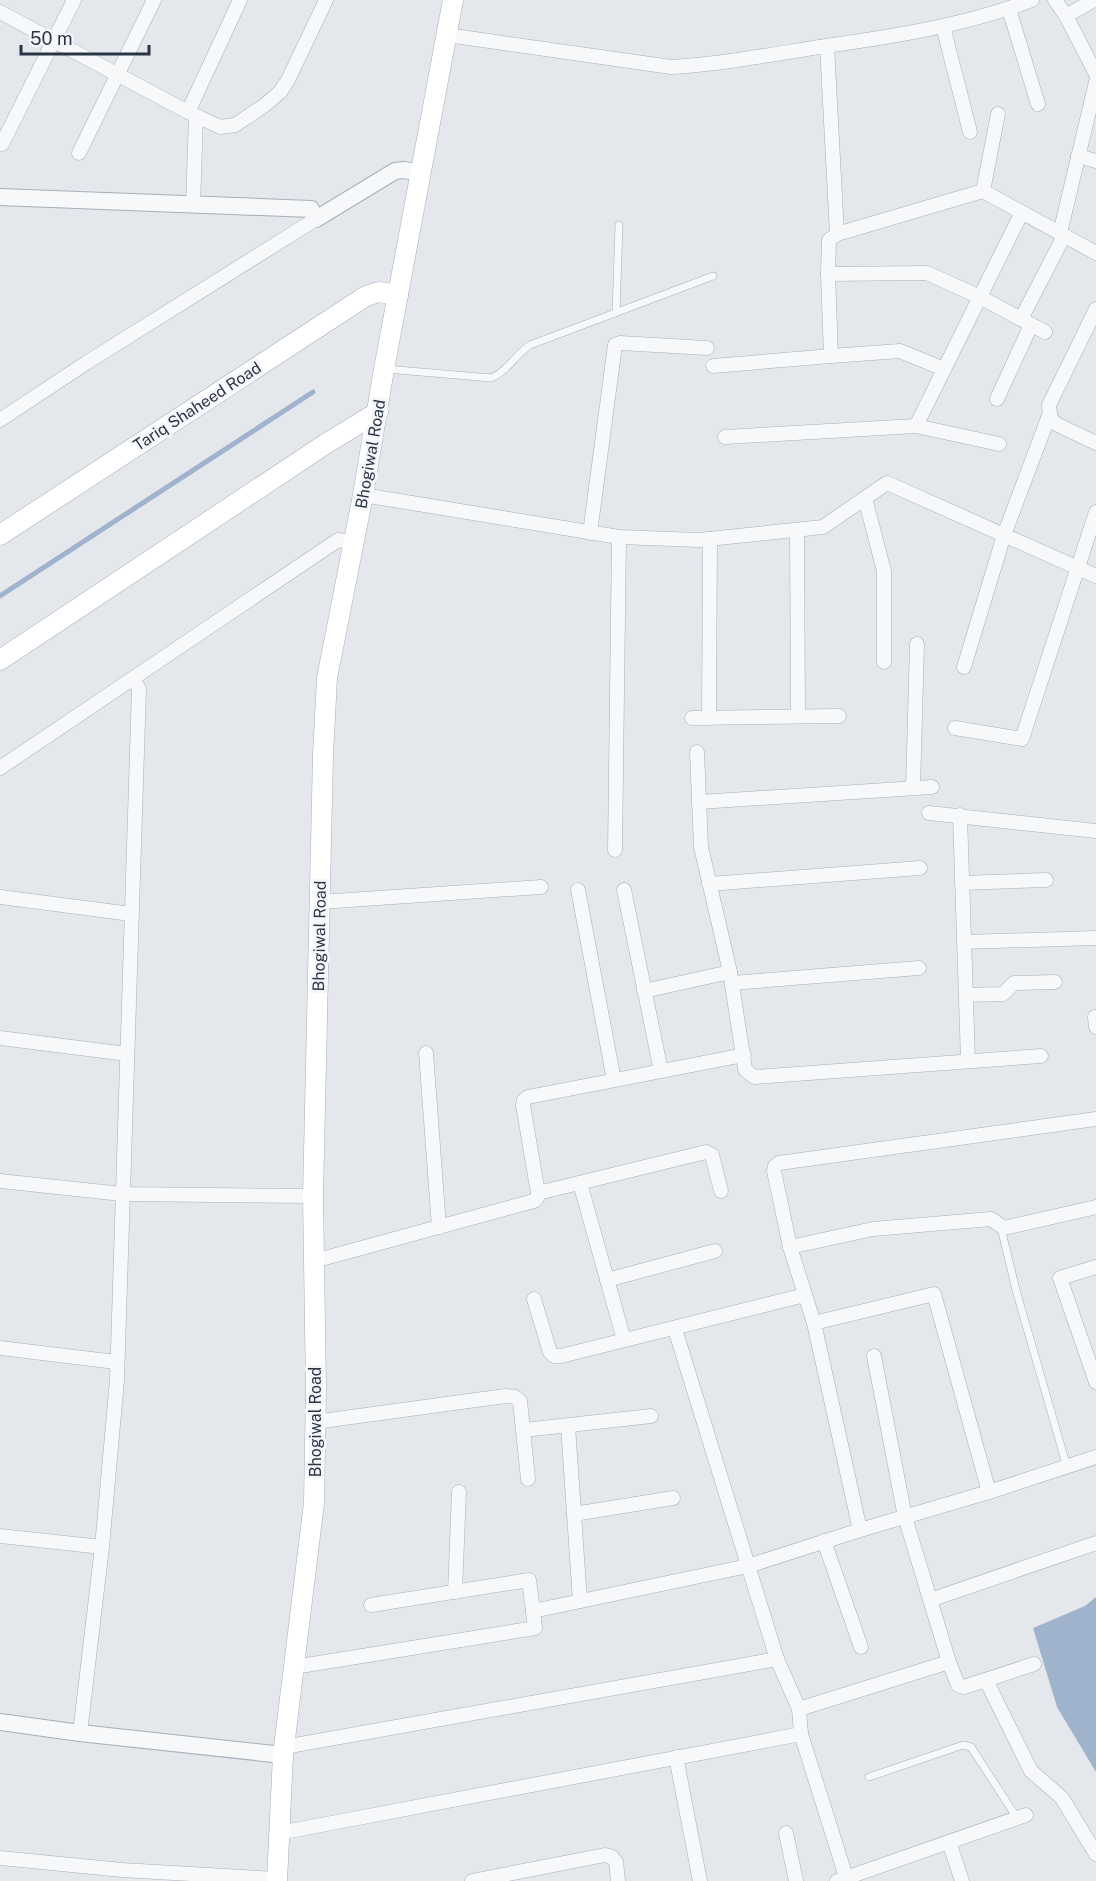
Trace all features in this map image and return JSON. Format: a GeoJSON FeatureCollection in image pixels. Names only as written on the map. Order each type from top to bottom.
{"type":"FeatureCollection","features":[{"type":"Feature","properties":{"kind":"main road","name":"Bhogiwal Road"},"geometry":{"type":"LineString","coordinates":[[277,1880],[284,1751],[314,1503],[314,1196],[323,755],[327,678],[363,495],[384,369],[453,0]]}},
{"type":"Feature","properties":{"kind":"main road","name":"Tariq Shaheed Road"},"geometry":{"type":"LineString","coordinates":[[0,535],[366,296],[379,292],[398,295]]}},
{"type":"Feature","properties":{"kind":"main road"},"geometry":{"type":"LineString","coordinates":[[0,660],[327,443],[378,412]]}},
{"type":"Feature","properties":{"kind":"street"},"geometry":{"type":"LineString","coordinates":[[2,144],[74,0]]}},
{"type":"Feature","properties":{"kind":"street"},"geometry":{"type":"LineString","coordinates":[[79,153],[154,0]]}},
{"type":"Feature","properties":{"kind":"street"},"geometry":{"type":"LineString","coordinates":[[193,204],[192,114],[240,0]]}},
{"type":"Feature","properties":{"kind":"street"},"geometry":{"type":"LineString","coordinates":[[0,12],[220,127],[235,125],[273,99],[288,80],[326,0]]}},
{"type":"Feature","properties":{"kind":"street"},"geometry":{"type":"LineString","coordinates":[[447,35],[671,67],[708,65],[902,35],[1010,9],[1032,0]]}},
{"type":"Feature","properties":{"kind":"street"},"geometry":{"type":"LineString","coordinates":[[1055,0],[1066,16],[1096,74]]}},
{"type":"Feature","properties":{"kind":"street"},"geometry":{"type":"LineString","coordinates":[[1066,16],[1094,0]]}},
{"type":"Feature","properties":{"kind":"street"},"geometry":{"type":"LineString","coordinates":[[1010,9],[1038,104]]}},
{"type":"Feature","properties":{"kind":"street"},"geometry":{"type":"LineString","coordinates":[[944,26],[970,132]]}},
{"type":"Feature","properties":{"kind":"street"},"geometry":{"type":"LineString","coordinates":[[827,46],[837,234]]}},
{"type":"Feature","properties":{"kind":"street"},"geometry":{"type":"LineString","coordinates":[[997,399],[1062,235],[1096,82]]}},
{"type":"Feature","properties":{"kind":"street"},"geometry":{"type":"LineString","coordinates":[[983,191],[998,114]]}},
{"type":"Feature","properties":{"kind":"street"},"geometry":{"type":"LineString","coordinates":[[1078,156],[1096,161]]}},
{"type":"Feature","properties":{"kind":"street"},"geometry":{"type":"LineString","coordinates":[[0,420],[86,363],[395,171],[421,173]]}},
{"type":"Feature","properties":{"kind":"street"},"geometry":{"type":"LineString","coordinates":[[831,356],[829,240],[837,234],[983,191],[1096,253]]}},
{"type":"Feature","properties":{"kind":"street"},"geometry":{"type":"LineString","coordinates":[[0,197],[311,209],[316,219]]}},
{"type":"Feature","properties":{"kind":"street"},"geometry":{"type":"LineString","coordinates":[[916,426],[1022,212]]}},
{"type":"Feature","properties":{"kind":"street"},"geometry":{"type":"LineString","coordinates":[[828,274],[927,273],[980,297],[1045,333]]}},
{"type":"Feature","properties":{"kind":"street"},"geometry":{"type":"LineString","coordinates":[[1096,309],[1049,405],[1050,417],[1056,424],[1096,443]]}},
{"type":"Feature","properties":{"kind":"street"},"geometry":{"type":"LineString","coordinates":[[590,532],[615,345],[620,343],[707,348]]}},
{"type":"Feature","properties":{"kind":"street"},"geometry":{"type":"LineString","coordinates":[[713,366],[900,351],[944,369]]}},
{"type":"Feature","properties":{"kind":"street"},"geometry":{"type":"LineString","coordinates":[[964,667],[1004,535],[1050,413]]}},
{"type":"Feature","properties":{"kind":"street"},"geometry":{"type":"LineString","coordinates":[[725,437],[916,426],[999,444]]}},
{"type":"Feature","properties":{"kind":"street"},"geometry":{"type":"LineString","coordinates":[[363,495],[620,537],[699,540],[824,526],[887,483],[1096,576]]}},
{"type":"Feature","properties":{"kind":"street"},"geometry":{"type":"LineString","coordinates":[[865,498],[884,571],[884,662]]}},
{"type":"Feature","properties":{"kind":"street"},"geometry":{"type":"LineString","coordinates":[[955,728],[1022,739],[1096,512]]}},
{"type":"Feature","properties":{"kind":"street"},"geometry":{"type":"LineString","coordinates":[[796,530],[798,716]]}},
{"type":"Feature","properties":{"kind":"street"},"geometry":{"type":"LineString","coordinates":[[615,850],[620,537]]}},
{"type":"Feature","properties":{"kind":"street"},"geometry":{"type":"LineString","coordinates":[[709,717],[710,539]]}},
{"type":"Feature","properties":{"kind":"street"},"geometry":{"type":"LineString","coordinates":[[0,768],[338,540],[353,542]]}},
{"type":"Feature","properties":{"kind":"street"},"geometry":{"type":"LineString","coordinates":[[913,788],[917,644]]}},
{"type":"Feature","properties":{"kind":"street"},"geometry":{"type":"LineString","coordinates":[[80,1733],[102,1547],[117,1380],[139,689],[133,680]]}},
{"type":"Feature","properties":{"kind":"street"},"geometry":{"type":"LineString","coordinates":[[692,718],[839,716]]}},
{"type":"Feature","properties":{"kind":"street"},"geometry":{"type":"LineString","coordinates":[[697,752],[701,847],[731,977],[745,1069],[750,1074],[755,1077],[1041,1056]]}},
{"type":"Feature","properties":{"kind":"street"},"geometry":{"type":"LineString","coordinates":[[699,802],[932,787]]}},
{"type":"Feature","properties":{"kind":"street"},"geometry":{"type":"LineString","coordinates":[[929,813],[1096,831]]}},
{"type":"Feature","properties":{"kind":"street"},"geometry":{"type":"LineString","coordinates":[[960,815],[968,1061]]}},
{"type":"Feature","properties":{"kind":"street"},"geometry":{"type":"LineString","coordinates":[[709,884],[920,868]]}},
{"type":"Feature","properties":{"kind":"street"},"geometry":{"type":"LineString","coordinates":[[962,883],[1046,880]]}},
{"type":"Feature","properties":{"kind":"street"},"geometry":{"type":"LineString","coordinates":[[320,902],[541,887]]}},
{"type":"Feature","properties":{"kind":"street"},"geometry":{"type":"LineString","coordinates":[[578,890],[614,1080]]}},
{"type":"Feature","properties":{"kind":"street"},"geometry":{"type":"LineString","coordinates":[[624,890],[661,1071]]}},
{"type":"Feature","properties":{"kind":"street"},"geometry":{"type":"LineString","coordinates":[[0,897],[131,914]]}},
{"type":"Feature","properties":{"kind":"street"},"geometry":{"type":"LineString","coordinates":[[964,942],[1096,938]]}},
{"type":"Feature","properties":{"kind":"street"},"geometry":{"type":"LineString","coordinates":[[645,991],[731,977],[919,968]]}},
{"type":"Feature","properties":{"kind":"street"},"geometry":{"type":"LineString","coordinates":[[966,995],[1003,994],[1014,983],[1055,982]]}},
{"type":"Feature","properties":{"kind":"street"},"geometry":{"type":"LineString","coordinates":[[1095,1017],[1096,1027]]}},
{"type":"Feature","properties":{"kind":"street"},"geometry":{"type":"LineString","coordinates":[[0,1038],[127,1054]]}},
{"type":"Feature","properties":{"kind":"street"},"geometry":{"type":"LineString","coordinates":[[426,1053],[439,1227]]}},
{"type":"Feature","properties":{"kind":"street"},"geometry":{"type":"LineString","coordinates":[[314,1261],[534,1201],[538,1193],[523,1105],[524,1100],[528,1097],[744,1055]]}},
{"type":"Feature","properties":{"kind":"street"},"geometry":{"type":"LineString","coordinates":[[860,1530],[814,1323],[790,1247],[774,1171],[775,1166],[779,1163],[1096,1119]]}},
{"type":"Feature","properties":{"kind":"street"},"geometry":{"type":"LineString","coordinates":[[538,1193],[706,1152],[712,1155],[721,1191]]}},
{"type":"Feature","properties":{"kind":"street"},"geometry":{"type":"LineString","coordinates":[[0,1181],[122,1194],[314,1196]]}},
{"type":"Feature","properties":{"kind":"street"},"geometry":{"type":"LineString","coordinates":[[580,1183],[624,1340]]}},
{"type":"Feature","properties":{"kind":"street"},"geometry":{"type":"LineString","coordinates":[[790,1247],[873,1229],[991,1220],[1002,1228],[1096,1207]]}},
{"type":"Feature","properties":{"kind":"street"},"geometry":{"type":"LineString","coordinates":[[607,1280],[715,1251]]}},
{"type":"Feature","properties":{"kind":"street"},"geometry":{"type":"LineString","coordinates":[[1096,1267],[1060,1278],[1096,1382]]}},
{"type":"Feature","properties":{"kind":"street"},"geometry":{"type":"LineString","coordinates":[[814,1323],[934,1294],[989,1492]]}},
{"type":"Feature","properties":{"kind":"street"},"geometry":{"type":"LineString","coordinates":[[534,1299],[550,1352],[554,1356],[561,1356],[805,1296]]}},
{"type":"Feature","properties":{"kind":"street"},"geometry":{"type":"LineString","coordinates":[[675,1329],[777,1659],[800,1709],[801,1734],[842,1879],[871,1875],[949,1842],[1021,1816]]}},
{"type":"Feature","properties":{"kind":"street"},"geometry":{"type":"LineString","coordinates":[[0,1348],[116,1362]]}},
{"type":"Feature","properties":{"kind":"street"},"geometry":{"type":"LineString","coordinates":[[874,1356],[905,1517],[958,1685],[986,1680],[1034,1664]]}},
{"type":"Feature","properties":{"kind":"street"},"geometry":{"type":"LineString","coordinates":[[315,1422],[505,1396],[515,1397],[520,1401],[528,1479]]}},
{"type":"Feature","properties":{"kind":"street"},"geometry":{"type":"LineString","coordinates":[[524,1430],[651,1416]]}},
{"type":"Feature","properties":{"kind":"street"},"geometry":{"type":"LineString","coordinates":[[568,1426],[580,1601]]}},
{"type":"Feature","properties":{"kind":"street"},"geometry":{"type":"LineString","coordinates":[[533,1611],[748,1566],[1096,1457]]}},
{"type":"Feature","properties":{"kind":"street"},"geometry":{"type":"LineString","coordinates":[[455,1592],[459,1492]]}},
{"type":"Feature","properties":{"kind":"street"},"geometry":{"type":"LineString","coordinates":[[574,1514],[673,1498]]}},
{"type":"Feature","properties":{"kind":"street"},"geometry":{"type":"LineString","coordinates":[[0,1536],[102,1547]]}},
{"type":"Feature","properties":{"kind":"street"},"geometry":{"type":"LineString","coordinates":[[824,1541],[861,1647]]}},
{"type":"Feature","properties":{"kind":"street"},"geometry":{"type":"LineString","coordinates":[[930,1600],[1096,1543]]}},
{"type":"Feature","properties":{"kind":"street"},"geometry":{"type":"LineString","coordinates":[[294,1667],[535,1628],[529,1580],[370,1605]]}},
{"type":"Feature","properties":{"kind":"street"},"geometry":{"type":"LineString","coordinates":[[0,1722],[80,1733],[284,1751],[777,1659]]}},
{"type":"Feature","properties":{"kind":"street"},"geometry":{"type":"LineString","coordinates":[[800,1709],[949,1662]]}},
{"type":"Feature","properties":{"kind":"street"},"geometry":{"type":"LineString","coordinates":[[986,1680],[1031,1771],[1062,1798],[1096,1854]]}},
{"type":"Feature","properties":{"kind":"street"},"geometry":{"type":"LineString","coordinates":[[279,1833],[801,1734]]}},
{"type":"Feature","properties":{"kind":"street"},"geometry":{"type":"LineString","coordinates":[[676,1757],[700,1881]]}},
{"type":"Feature","properties":{"kind":"street"},"geometry":{"type":"LineString","coordinates":[[786,1833],[796,1881]]}},
{"type":"Feature","properties":{"kind":"street"},"geometry":{"type":"LineString","coordinates":[[949,1842],[962,1881]]}},
{"type":"Feature","properties":{"kind":"street"},"geometry":{"type":"LineString","coordinates":[[472,1881],[605,1855],[612,1857],[616,1862],[618,1881]]}},
{"type":"Feature","properties":{"kind":"street"},"geometry":{"type":"LineString","coordinates":[[0,1858],[122,1875],[277,1880]]}},
{"type":"Feature","properties":{"kind":"lane"},"geometry":{"type":"LineString","coordinates":[[616,314],[619,225]]}},
{"type":"Feature","properties":{"kind":"lane"},"geometry":{"type":"LineString","coordinates":[[384,369],[492,378],[498,376],[522,350],[530,345],[713,276]]}},
{"type":"Feature","properties":{"kind":"lane"},"geometry":{"type":"LineString","coordinates":[[1002,1228],[1016,1290],[1067,1467]]}},
{"type":"Feature","properties":{"kind":"lane"},"geometry":{"type":"LineString","coordinates":[[869,1777],[968,1745],[1021,1816]]}},
{"type":"Feature","properties":{"kind":"water"},"geometry":{"type":"Polygon","coordinates":[[[1096,1597],[1096,1772],[1057,1707],[1033,1628],[1085,1606],[1096,1597]]]}},
{"type":"Feature","properties":{"kind":"waterway"},"geometry":{"type":"LineString","coordinates":[[0,596],[313,392]]}}]}
